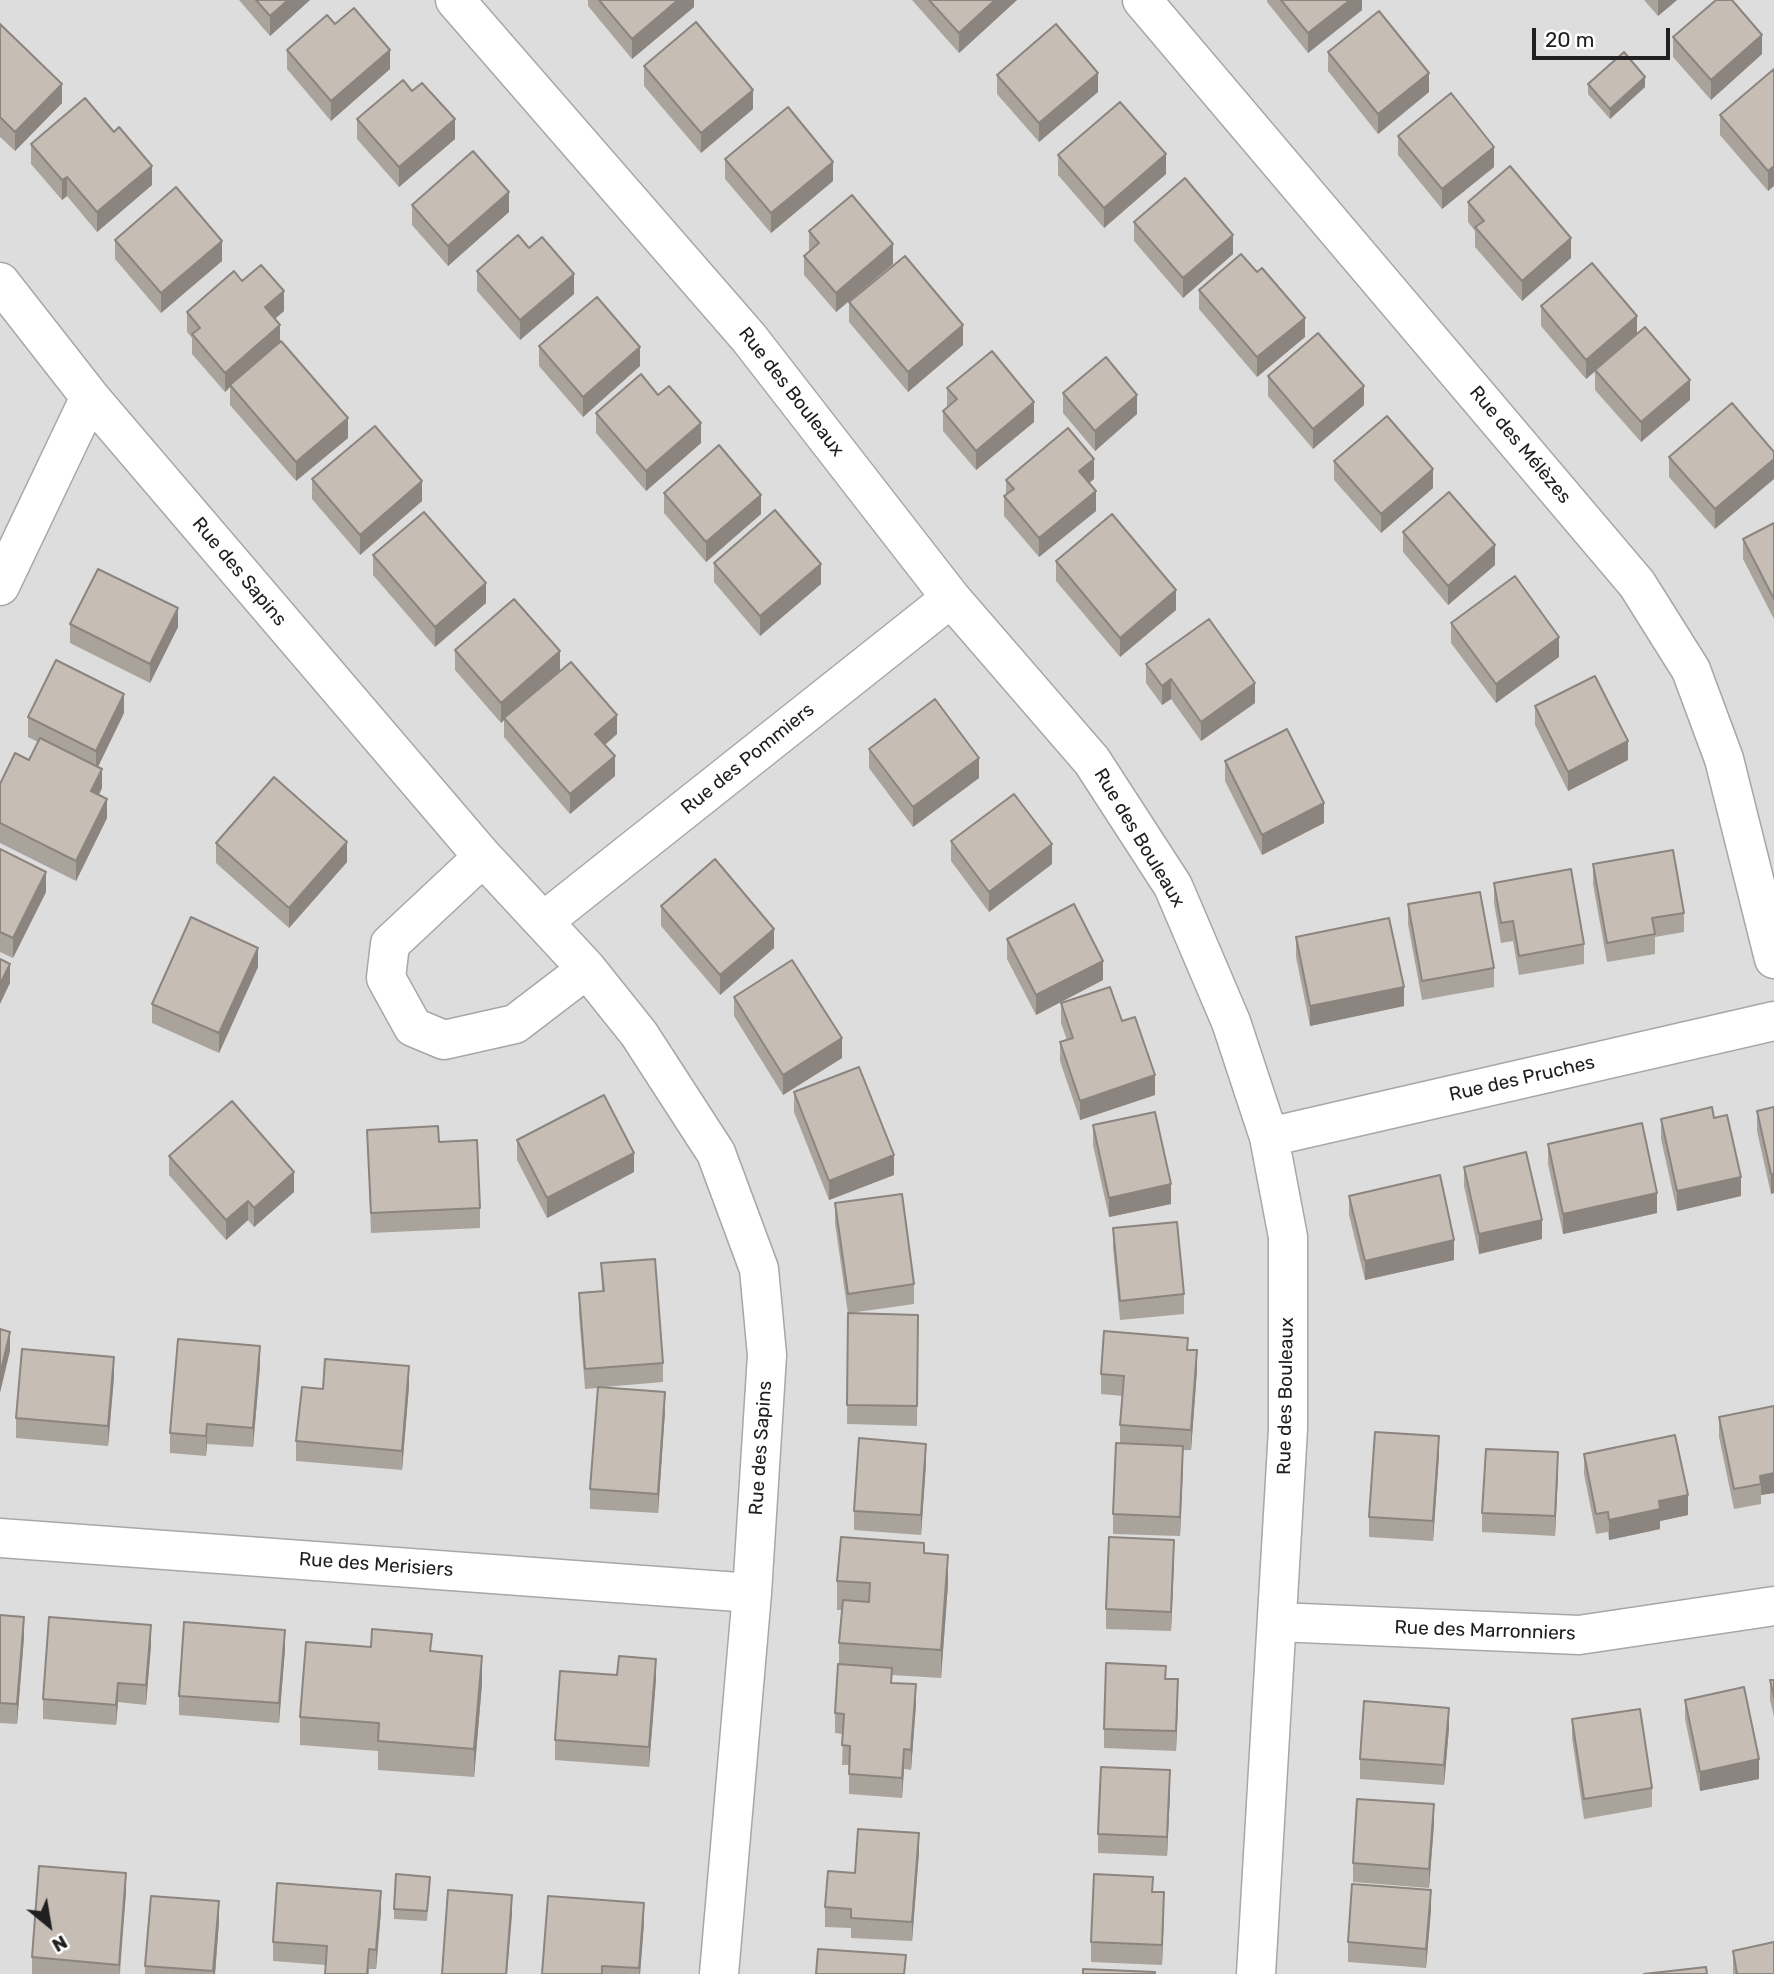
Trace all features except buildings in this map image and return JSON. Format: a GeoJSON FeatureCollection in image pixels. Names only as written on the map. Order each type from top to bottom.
{"type":"FeatureCollection","features":[{"type":"Feature","properties":{"kind":"street","name":"Rue des Mélèzes"},"geometry":{"type":"LineString","coordinates":[[1142,0],[1637,584],[1691,670],[1724,759],[1774,959]]}},
{"type":"Feature","properties":{"kind":"street","name":"Rue des Bouleaux"},"geometry":{"type":"LineString","coordinates":[[462,2],[749,338],[951,598],[1092,761],[1173,886],[1231,1022],[1269,1137],[1288,1237],[1288,1429],[1256,1974]]}},
{"type":"Feature","properties":{"kind":"street","name":"Rue des Sapins"},"geometry":{"type":"LineString","coordinates":[[0,282],[90,397],[483,857],[587,969],[639,1034],[716,1153],[759,1269],[767,1355],[752,1593],[719,1974]]}},
{"type":"Feature","properties":{"kind":"street"},"geometry":{"type":"LineString","coordinates":[[0,586],[90,397]]}},
{"type":"Feature","properties":{"kind":"street","name":"Rue des Pommiers"},"geometry":{"type":"LineString","coordinates":[[544,921],[951,598]]}},
{"type":"Feature","properties":{"kind":"street"},"geometry":{"type":"LineString","coordinates":[[483,857],[390,944],[386,978],[412,1027],[444,1040],[515,1024],[587,969]]}},
{"type":"Feature","properties":{"kind":"street","name":"Rue des Pruches"},"geometry":{"type":"LineString","coordinates":[[1269,1137],[1774,1021]]}},
{"type":"Feature","properties":{"kind":"street","name":"Rue des Merisiers"},"geometry":{"type":"LineString","coordinates":[[0,1538],[752,1593]]}},
{"type":"Feature","properties":{"kind":"street","name":"Rue des Marronniers"},"geometry":{"type":"LineString","coordinates":[[1278,1622],[1579,1635],[1774,1606]]}},
{"type":"Feature","properties":{"kind":"shaded area"},"geometry":{"type":"Polygon","coordinates":[[[0,0],[1774,0],[1774,1974],[0,1974],[0,0]]]}}]}
